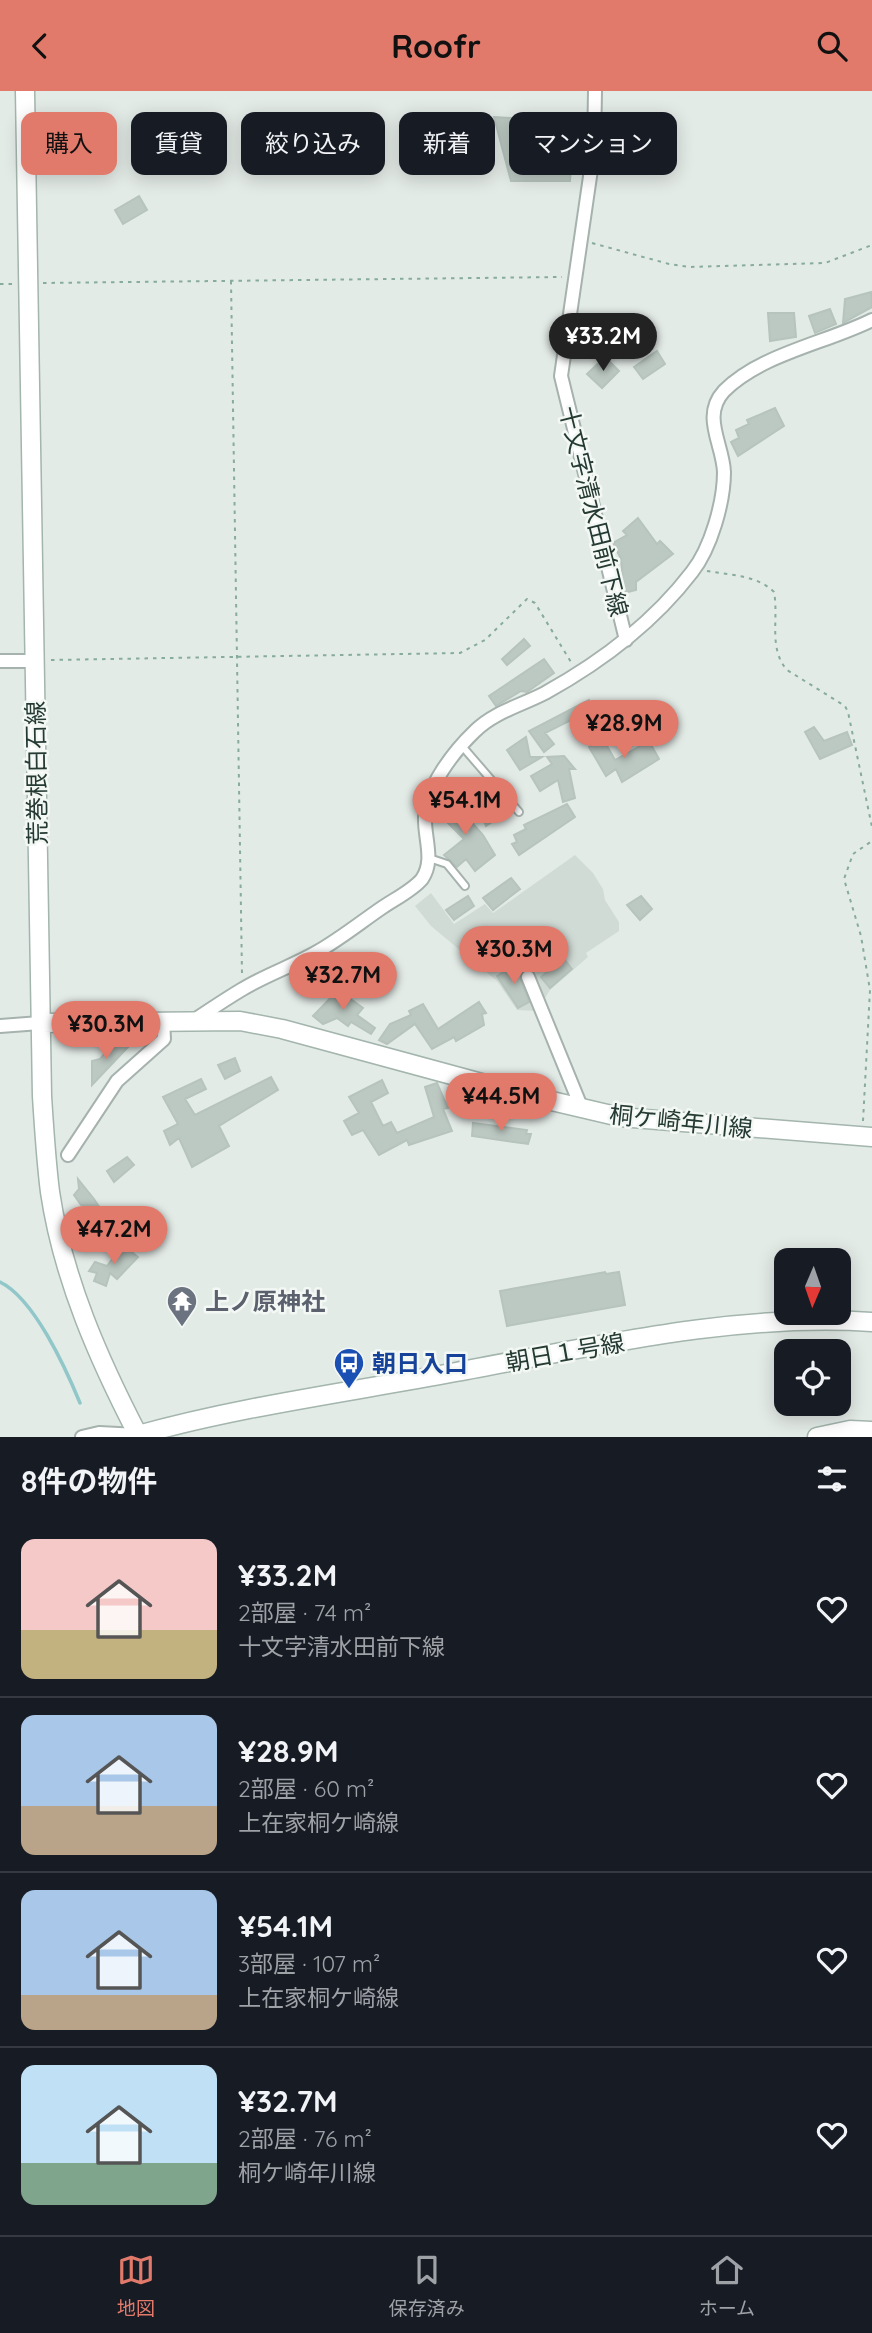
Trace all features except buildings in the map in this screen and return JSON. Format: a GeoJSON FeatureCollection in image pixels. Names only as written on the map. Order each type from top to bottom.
{"type":"FeatureCollection","features":[{"type":"Feature","properties":{"kind":"street","name":"荒巻根白石線"},"geometry":{"type":"LineString","coordinates":[[25,91],[40,1023],[46,1156],[57,1230],[94,1346],[136,1436]]}},
{"type":"Feature","properties":{"kind":"street","name":"十文字清水田前下線"},"geometry":{"type":"LineString","coordinates":[[595,91],[594,149],[561,376],[626,640]]}},
{"type":"Feature","properties":{"kind":"street"},"geometry":{"type":"LineString","coordinates":[[197,1019],[242,989],[320,951],[420,881],[429,858],[425,815],[430,794],[462,746],[485,722],[546,692],[626,640],[648,623],[695,569],[710,536],[723,486],[724,468],[713,423],[714,408],[723,393],[776,358],[838,337],[872,320]]}},
{"type":"Feature","properties":{"kind":"street"},"geometry":{"type":"LineString","coordinates":[[0,661],[34,661]]}},
{"type":"Feature","properties":{"kind":"street"},"geometry":{"type":"LineString","coordinates":[[527,977],[582,1109]]}},
{"type":"Feature","properties":{"kind":"street","name":"桐ケ崎年川線"},"geometry":{"type":"LineString","coordinates":[[40,1023],[197,1019],[240,1021],[282,1029],[582,1109],[665,1122],[867,1136]]}},
{"type":"Feature","properties":{"kind":"street"},"geometry":{"type":"LineString","coordinates":[[68,1155],[117,1080],[164,1039],[163,1020]]}},
{"type":"Feature","properties":{"kind":"street"},"geometry":{"type":"LineString","coordinates":[[0,1026],[40,1023]]}},
{"type":"Feature","properties":{"kind":"street","name":"朝日１号線"},"geometry":{"type":"LineString","coordinates":[[136,1436],[262,1408],[671,1333],[766,1322],[872,1322]]}},
{"type":"Feature","properties":{"kind":"street"},"geometry":{"type":"LineString","coordinates":[[817,1437],[850,1430],[872,1430]]}},
{"type":"Feature","properties":{"kind":"street"},"geometry":{"type":"LineString","coordinates":[[82,1437],[99,1433],[136,1436]]}},
{"type":"Feature","properties":{"kind":"lane"},"geometry":{"type":"LineString","coordinates":[[462,746],[519,811]]}},
{"type":"Feature","properties":{"kind":"lane"},"geometry":{"type":"LineString","coordinates":[[429,858],[447,864],[465,886]]}},
{"type":"Feature","properties":{"kind":"path"},"geometry":{"type":"LineString","coordinates":[[581,240],[669,264],[690,267],[825,263],[872,245]]}},
{"type":"Feature","properties":{"kind":"path"},"geometry":{"type":"LineString","coordinates":[[0,284],[575,277]]}},
{"type":"Feature","properties":{"kind":"path"},"geometry":{"type":"LineString","coordinates":[[231,281],[242,989]]}},
{"type":"Feature","properties":{"kind":"path"},"geometry":{"type":"LineString","coordinates":[[695,569],[747,577],[766,584],[774,592],[776,651],[779,661],[787,670],[845,706],[848,712],[872,827]]}},
{"type":"Feature","properties":{"kind":"path"},"geometry":{"type":"LineString","coordinates":[[34,661],[460,653],[485,641],[527,599],[535,603],[577,672]]}},
{"type":"Feature","properties":{"kind":"path"},"geometry":{"type":"LineString","coordinates":[[867,1136],[870,990],[861,936],[844,879],[853,854],[872,841]]}},
{"type":"Feature","properties":{"kind":"shaded area"},"geometry":{"type":"Polygon","coordinates":[[[575,855],[593,873],[603,889],[605,900],[619,922],[619,931],[586,953],[588,957],[550,990],[537,1011],[517,1010],[497,981],[431,926],[415,906],[431,893],[454,924],[485,904],[493,913],[575,855]]]}},
{"type":"Feature","properties":{"kind":"waterway"},"geometry":{"type":"LineString","coordinates":[[0,1282],[13,1290],[37,1318],[58,1354],[80,1403]]}},
{"type":"Feature","properties":{"kind":"place","name":"上ノ原神社"},"geometry":{"type":"Point","coordinates":[182,1328]}},
{"type":"Feature","properties":{"kind":"place","name":"朝日入口"},"geometry":{"type":"Point","coordinates":[349,1390]}}]}
